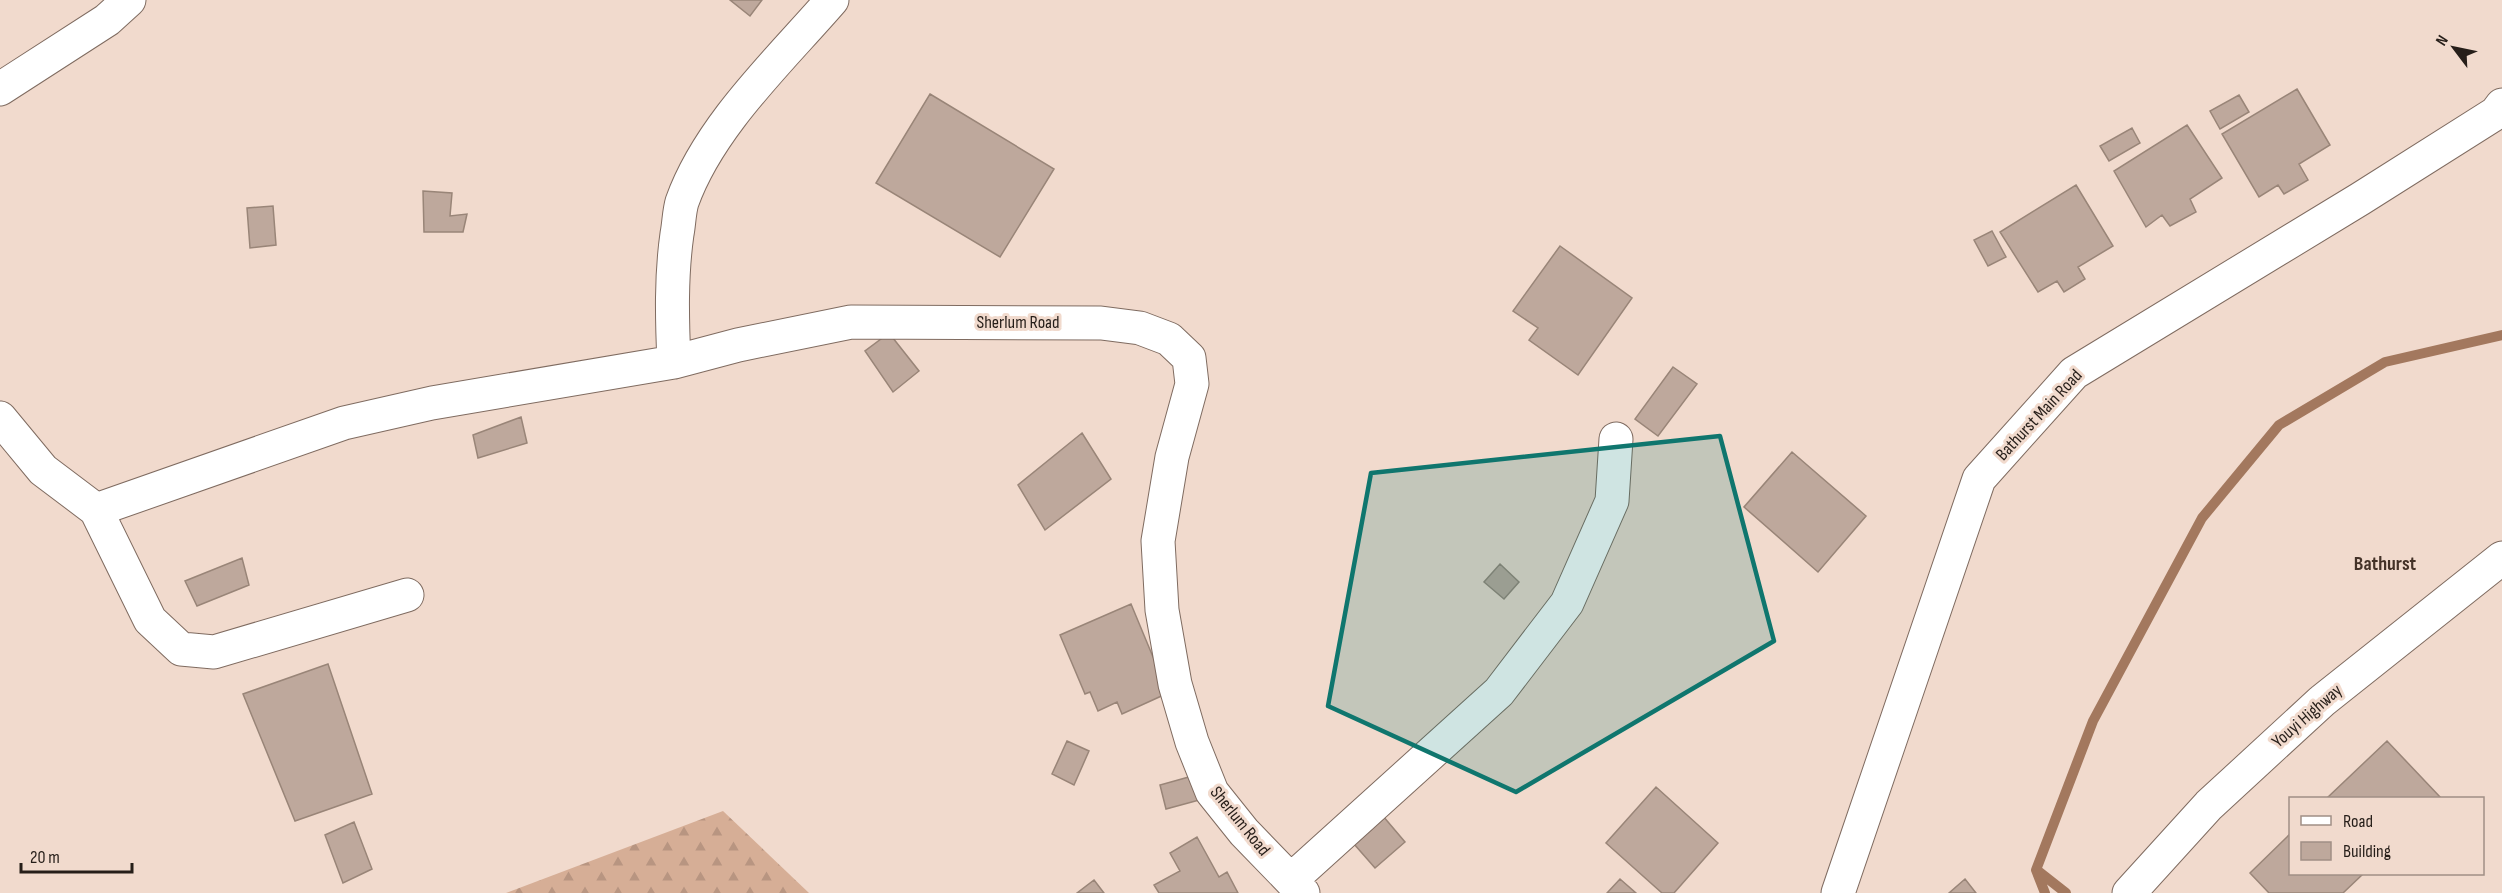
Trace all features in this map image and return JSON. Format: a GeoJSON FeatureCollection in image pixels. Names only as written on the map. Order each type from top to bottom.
{"type":"FeatureCollection","features":[{"type":"Feature","properties":{"kind":"street"},"geometry":{"type":"LineString","coordinates":[[0,89],[106,20],[129,0]]}},
{"type":"Feature","properties":{"kind":"street"},"geometry":{"type":"LineString","coordinates":[[674,362],[672,308],[675,251],[681,204],[702,158],[731,116],[832,0]]}},
{"type":"Feature","properties":{"kind":"street","name":"Bathurst Main Road"},"geometry":{"type":"LineString","coordinates":[[1838,893],[1979,479],[2074,373],[2360,199],[2496,113],[2502,105]]}},
{"type":"Feature","properties":{"kind":"street","name":"Sherlum Road"},"geometry":{"type":"LineString","coordinates":[[96,510],[344,423],[432,403],[674,362],[738,345],[851,322],[1101,323],[1140,328],[1169,339],[1189,358],[1192,384],[1172,457],[1158,542],[1162,610],[1175,684],[1192,742],[1212,792],[1244,832],[1297,887]]}},
{"type":"Feature","properties":{"kind":"street"},"geometry":{"type":"LineString","coordinates":[[0,418],[43,470],[96,510],[150,620],[181,649],[214,652],[407,595]]}},
{"type":"Feature","properties":{"kind":"street"},"geometry":{"type":"LineString","coordinates":[[1297,887],[1499,692],[1567,603],[1612,501],[1616,439]]}},
{"type":"Feature","properties":{"kind":"street","name":"Youyi Highway"},"geometry":{"type":"LineString","coordinates":[[2129,893],[2209,805],[2322,701],[2502,558]]}},
{"type":"Feature","properties":{"kind":"highlighted area"},"geometry":{"type":"Polygon","coordinates":[[[1720,436],[1774,641],[1516,792],[1328,706],[1371,473],[1720,436]]]}},
{"type":"Feature","properties":{"kind":"green space"},"geometry":{"type":"Polygon","coordinates":[[[723,811],[809,893],[506,893],[723,811]]]}},
{"type":"Feature","properties":{"kind":"building"},"geometry":{"type":"Polygon","coordinates":[[[730,0],[762,0],[750,16],[730,0]]]}},
{"type":"Feature","properties":{"kind":"building"},"geometry":{"type":"Polygon","coordinates":[[[2297,89],[2330,145],[2299,164],[2308,180],[2284,194],[2278,185],[2259,197],[2222,134],[2297,89]]]}},
{"type":"Feature","properties":{"kind":"building"},"geometry":{"type":"Polygon","coordinates":[[[930,94],[1054,169],[1000,257],[876,183],[930,94]]]}},
{"type":"Feature","properties":{"kind":"building"},"geometry":{"type":"Polygon","coordinates":[[[2239,95],[2249,112],[2220,129],[2210,111],[2239,95]]]}},
{"type":"Feature","properties":{"kind":"building"},"geometry":{"type":"Polygon","coordinates":[[[2187,125],[2222,178],[2190,199],[2196,212],[2170,226],[2162,215],[2146,227],[2114,171],[2187,125]]]}},
{"type":"Feature","properties":{"kind":"building"},"geometry":{"type":"Polygon","coordinates":[[[2132,128],[2140,143],[2109,161],[2100,146],[2132,128]]]}},
{"type":"Feature","properties":{"kind":"building"},"geometry":{"type":"Polygon","coordinates":[[[2076,185],[2113,246],[2078,267],[2085,279],[2064,292],[2057,281],[2038,292],[2000,232],[2076,185]]]}},
{"type":"Feature","properties":{"kind":"building"},"geometry":{"type":"Polygon","coordinates":[[[423,191],[452,193],[450,216],[467,214],[463,232],[424,232],[423,191]]]}},
{"type":"Feature","properties":{"kind":"building"},"geometry":{"type":"Polygon","coordinates":[[[273,206],[276,245],[250,248],[247,208],[273,206]]]}},
{"type":"Feature","properties":{"kind":"building"},"geometry":{"type":"Polygon","coordinates":[[[1992,231],[2006,257],[1988,266],[1974,240],[1992,231]]]}},
{"type":"Feature","properties":{"kind":"building"},"geometry":{"type":"Polygon","coordinates":[[[1560,246],[1632,298],[1578,375],[1529,340],[1538,328],[1513,311],[1560,246]]]}},
{"type":"Feature","properties":{"kind":"building"},"geometry":{"type":"Polygon","coordinates":[[[889,333],[919,371],[893,392],[865,351],[889,333]]]}},
{"type":"Feature","properties":{"kind":"building"},"geometry":{"type":"Polygon","coordinates":[[[1673,367],[1697,384],[1658,436],[1635,419],[1673,367]]]}},
{"type":"Feature","properties":{"kind":"building"},"geometry":{"type":"Polygon","coordinates":[[[521,417],[527,443],[478,458],[473,435],[521,417]]]}},
{"type":"Feature","properties":{"kind":"building"},"geometry":{"type":"Polygon","coordinates":[[[1082,433],[1111,479],[1045,530],[1018,485],[1082,433]]]}},
{"type":"Feature","properties":{"kind":"building"},"geometry":{"type":"Polygon","coordinates":[[[1792,452],[1866,516],[1818,572],[1744,507],[1792,452]]]}},
{"type":"Feature","properties":{"kind":"building"},"geometry":{"type":"Polygon","coordinates":[[[242,558],[249,585],[197,606],[185,581],[242,558]]]}},
{"type":"Feature","properties":{"kind":"building"},"geometry":{"type":"Polygon","coordinates":[[[1500,564],[1519,582],[1504,599],[1484,582],[1500,564]]]}},
{"type":"Feature","properties":{"kind":"building"},"geometry":{"type":"Polygon","coordinates":[[[1131,604],[1168,693],[1122,714],[1117,702],[1098,711],[1090,692],[1085,694],[1060,635],[1131,604]]]}},
{"type":"Feature","properties":{"kind":"building"},"geometry":{"type":"Polygon","coordinates":[[[328,664],[372,794],[295,821],[243,694],[328,664]]]}},
{"type":"Feature","properties":{"kind":"building"},"geometry":{"type":"Polygon","coordinates":[[[1067,741],[1089,751],[1074,785],[1052,774],[1067,741]]]}},
{"type":"Feature","properties":{"kind":"building"},"geometry":{"type":"Polygon","coordinates":[[[2387,741],[2440,797],[2328,797],[2387,741]]]}},
{"type":"Feature","properties":{"kind":"building"},"geometry":{"type":"Polygon","coordinates":[[[1196,775],[1203,799],[1166,809],[1160,785],[1196,775]]]}},
{"type":"Feature","properties":{"kind":"building"},"geometry":{"type":"Polygon","coordinates":[[[1656,787],[1718,843],[1674,893],[1662,893],[1606,843],[1656,787]]]}},
{"type":"Feature","properties":{"kind":"building"},"geometry":{"type":"Polygon","coordinates":[[[1377,809],[1405,842],[1375,868],[1347,836],[1377,809]]]}},
{"type":"Feature","properties":{"kind":"building"},"geometry":{"type":"Polygon","coordinates":[[[354,822],[372,869],[343,883],[325,835],[354,822]]]}},
{"type":"Feature","properties":{"kind":"building"},"geometry":{"type":"Polygon","coordinates":[[[2289,835],[2289,875],[2362,875],[2343,893],[2269,893],[2250,873],[2289,835]]]}},
{"type":"Feature","properties":{"kind":"building"},"geometry":{"type":"Polygon","coordinates":[[[1197,837],[1219,877],[1227,872],[1238,893],[1159,893],[1154,885],[1180,871],[1170,853],[1197,837]]]}},
{"type":"Feature","properties":{"kind":"building"},"geometry":{"type":"Polygon","coordinates":[[[1620,879],[1636,893],[1607,893],[1620,879]]]}},
{"type":"Feature","properties":{"kind":"building"},"geometry":{"type":"Polygon","coordinates":[[[1965,879],[1976,893],[1949,893],[1965,879]]]}},
{"type":"Feature","properties":{"kind":"building"},"geometry":{"type":"Polygon","coordinates":[[[1094,880],[1104,893],[1077,893],[1094,880]]]}},
{"type":"Feature","properties":{"kind":"waterway"},"geometry":{"type":"LineString","coordinates":[[2045,893],[2036,870],[2093,721],[2202,518],[2279,425],[2385,362],[2502,335]]}},
{"type":"Feature","properties":{"kind":"waterway"},"geometry":{"type":"LineString","coordinates":[[2038,871],[2066,893]]}},
{"type":"Feature","properties":{"kind":"district","name":"Bathurst"},"geometry":{"type":"Point","coordinates":[2385,564]}}]}
